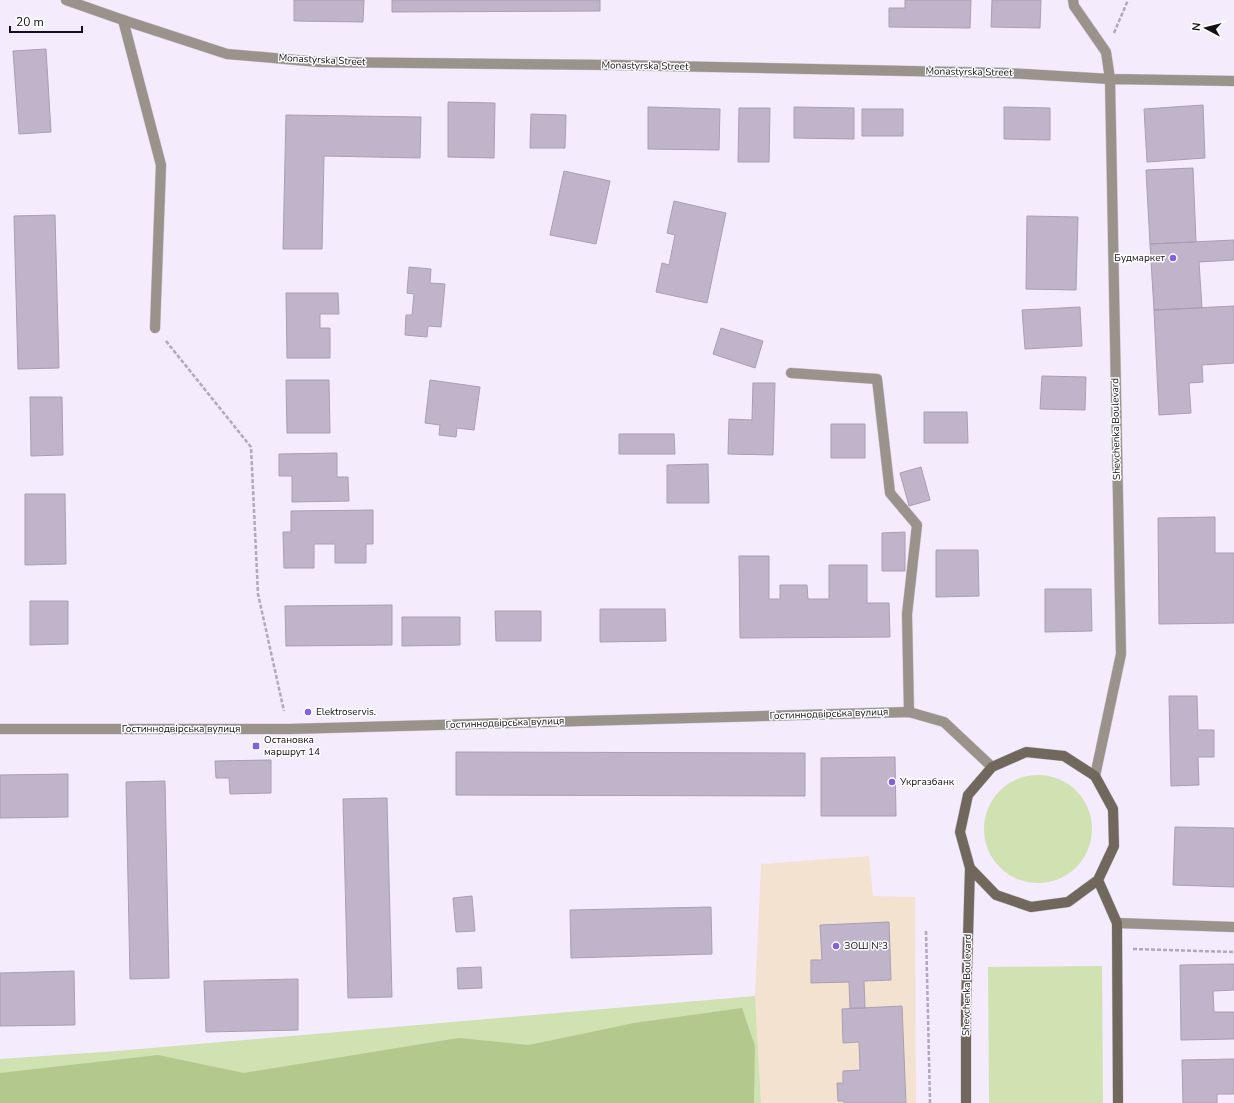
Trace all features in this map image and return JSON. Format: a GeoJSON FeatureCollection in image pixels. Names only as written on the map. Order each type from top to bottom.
{"type":"FeatureCollection","features":[{"type":"Feature","properties":{"kind":"main road","name":"Shevchenka Boulevard"},"geometry":{"type":"LineString","coordinates":[[966,1103],[966,1006],[970,868],[960,832],[968,795],[992,767],[1026,752],[1064,756],[1095,776],[1113,809],[1114,846],[1098,880],[1068,902],[1031,907],[996,895],[970,868]]}},
{"type":"Feature","properties":{"kind":"main road"},"geometry":{"type":"LineString","coordinates":[[1098,880],[1117,923],[1118,1103]]}},
{"type":"Feature","properties":{"kind":"street","name":"Monastyrska Street"},"geometry":{"type":"LineString","coordinates":[[66,0],[227,54],[319,62],[615,65],[990,73],[1110,79],[1234,81]]}},
{"type":"Feature","properties":{"kind":"street"},"geometry":{"type":"LineString","coordinates":[[1073,0],[1074,6],[1106,52]]}},
{"type":"Feature","properties":{"kind":"street"},"geometry":{"type":"LineString","coordinates":[[124,20],[161,165],[156,328]]}},
{"type":"Feature","properties":{"kind":"street","name":"Shevchenka Boulevard"},"geometry":{"type":"LineString","coordinates":[[1095,776],[1121,654],[1110,79],[1106,52]]}},
{"type":"Feature","properties":{"kind":"street"},"geometry":{"type":"LineString","coordinates":[[791,373],[877,379],[890,493],[916,525],[907,614],[908,712]]}},
{"type":"Feature","properties":{"kind":"street","name":"Гостиннодвірська вулиця"},"geometry":{"type":"LineString","coordinates":[[0,729],[288,730],[908,712],[944,722],[992,767]]}},
{"type":"Feature","properties":{"kind":"street"},"geometry":{"type":"LineString","coordinates":[[1117,923],[1234,926]]}},
{"type":"Feature","properties":{"kind":"path"},"geometry":{"type":"LineString","coordinates":[[1106,52],[1128,0]]}},
{"type":"Feature","properties":{"kind":"path"},"geometry":{"type":"LineString","coordinates":[[156,328],[251,448],[258,594],[288,730]]}},
{"type":"Feature","properties":{"kind":"path"},"geometry":{"type":"LineString","coordinates":[[926,931],[930,1103]]}},
{"type":"Feature","properties":{"kind":"path"},"geometry":{"type":"LineString","coordinates":[[1117,949],[1234,952]]}},
{"type":"Feature","properties":{"kind":"shaded area","name":"ЗОШ №3"},"geometry":{"type":"Polygon","coordinates":[[[869,856],[873,896],[915,897],[916,1103],[761,1103],[755,996],[761,864],[869,856]]]}},
{"type":"Feature","properties":{"kind":"green space"},"geometry":{"type":"Polygon","coordinates":[[[1038,775],[1059,779],[1076,791],[1088,808],[1092,829],[1088,850],[1076,867],[1059,879],[1038,883],[1017,879],[1000,867],[988,850],[984,829],[988,808],[1000,791],[1017,779],[1038,775]]]}},
{"type":"Feature","properties":{"kind":"green space"},"geometry":{"type":"Polygon","coordinates":[[[1102,966],[1103,1103],[989,1103],[988,967],[1102,966]]]}},
{"type":"Feature","properties":{"kind":"green space"},"geometry":{"type":"Polygon","coordinates":[[[755,996],[761,1103],[0,1103],[0,1059],[117,1051],[755,996]]]}},
{"type":"Feature","properties":{"kind":"green space"},"geometry":{"type":"Polygon","coordinates":[[[742,1008],[755,1046],[754,1103],[0,1103],[0,1073],[158,1055],[244,1073],[459,1038],[529,1045],[634,1023],[742,1008]]]}},
{"type":"Feature","properties":{"kind":"building"},"geometry":{"type":"Polygon","coordinates":[[[294,0],[364,0],[363,22],[294,21],[294,0]]]}},
{"type":"Feature","properties":{"kind":"building"},"geometry":{"type":"Polygon","coordinates":[[[392,0],[600,0],[600,11],[392,12],[392,0]]]}},
{"type":"Feature","properties":{"kind":"building"},"geometry":{"type":"Polygon","coordinates":[[[905,0],[971,0],[970,28],[889,27],[889,8],[905,8],[905,0]]]}},
{"type":"Feature","properties":{"kind":"building"},"geometry":{"type":"Polygon","coordinates":[[[992,0],[1041,0],[1040,28],[991,27],[992,0]]]}},
{"type":"Feature","properties":{"kind":"building"},"geometry":{"type":"Polygon","coordinates":[[[46,49],[51,132],[19,134],[13,51],[46,49]]]}},
{"type":"Feature","properties":{"kind":"building"},"geometry":{"type":"Polygon","coordinates":[[[448,102],[495,103],[494,158],[448,157],[448,102]]]}},
{"type":"Feature","properties":{"kind":"building"},"geometry":{"type":"Polygon","coordinates":[[[1203,105],[1205,158],[1147,162],[1144,109],[1203,105]]]}},
{"type":"Feature","properties":{"kind":"building"},"geometry":{"type":"Polygon","coordinates":[[[648,107],[720,109],[719,150],[648,149],[648,107]]]}},
{"type":"Feature","properties":{"kind":"building"},"geometry":{"type":"Polygon","coordinates":[[[794,107],[854,108],[854,139],[794,138],[794,107]]]}},
{"type":"Feature","properties":{"kind":"building"},"geometry":{"type":"Polygon","coordinates":[[[1004,107],[1050,108],[1050,140],[1004,139],[1004,107]]]}},
{"type":"Feature","properties":{"kind":"building"},"geometry":{"type":"Polygon","coordinates":[[[739,108],[770,108],[769,162],[738,162],[739,108]]]}},
{"type":"Feature","properties":{"kind":"building"},"geometry":{"type":"Polygon","coordinates":[[[862,109],[903,109],[903,136],[862,136],[862,109]]]}},
{"type":"Feature","properties":{"kind":"building"},"geometry":{"type":"Polygon","coordinates":[[[531,114],[566,115],[565,148],[530,148],[531,114]]]}},
{"type":"Feature","properties":{"kind":"building"},"geometry":{"type":"Polygon","coordinates":[[[286,115],[421,117],[420,158],[324,156],[322,249],[283,249],[286,115]]]}},
{"type":"Feature","properties":{"kind":"building"},"geometry":{"type":"Polygon","coordinates":[[[1193,168],[1196,242],[1150,244],[1146,170],[1193,168]]]}},
{"type":"Feature","properties":{"kind":"building"},"geometry":{"type":"Polygon","coordinates":[[[564,171],[610,181],[596,244],[550,235],[564,171]]]}},
{"type":"Feature","properties":{"kind":"building"},"geometry":{"type":"Polygon","coordinates":[[[674,201],[726,213],[707,303],[656,292],[662,263],[669,265],[675,235],[667,233],[674,201]]]}},
{"type":"Feature","properties":{"kind":"building"},"geometry":{"type":"Polygon","coordinates":[[[55,215],[59,368],[18,369],[14,216],[55,215]]]}},
{"type":"Feature","properties":{"kind":"building"},"geometry":{"type":"Polygon","coordinates":[[[1027,216],[1078,217],[1076,290],[1026,289],[1027,216]]]}},
{"type":"Feature","properties":{"kind":"building"},"geometry":{"type":"Polygon","coordinates":[[[1234,240],[1234,260],[1199,262],[1202,308],[1154,310],[1150,244],[1234,240]]]}},
{"type":"Feature","properties":{"kind":"building"},"geometry":{"type":"Polygon","coordinates":[[[409,267],[431,269],[430,283],[445,284],[441,327],[428,326],[427,337],[405,335],[406,315],[412,315],[414,294],[407,293],[409,267]]]}},
{"type":"Feature","properties":{"kind":"building"},"geometry":{"type":"Polygon","coordinates":[[[286,293],[338,293],[339,314],[320,314],[320,328],[330,328],[330,358],[287,358],[286,293]]]}},
{"type":"Feature","properties":{"kind":"building"},"geometry":{"type":"Polygon","coordinates":[[[1234,306],[1234,363],[1202,365],[1203,382],[1189,383],[1191,413],[1159,415],[1154,310],[1234,306]]]}},
{"type":"Feature","properties":{"kind":"building"},"geometry":{"type":"Polygon","coordinates":[[[1080,307],[1082,346],[1025,349],[1022,310],[1080,307]]]}},
{"type":"Feature","properties":{"kind":"building"},"geometry":{"type":"Polygon","coordinates":[[[721,328],[763,341],[755,368],[713,354],[721,328]]]}},
{"type":"Feature","properties":{"kind":"building"},"geometry":{"type":"Polygon","coordinates":[[[1042,376],[1086,377],[1085,410],[1040,409],[1042,376]]]}},
{"type":"Feature","properties":{"kind":"building"},"geometry":{"type":"Polygon","coordinates":[[[286,380],[329,380],[330,433],[287,433],[286,380]]]}},
{"type":"Feature","properties":{"kind":"building"},"geometry":{"type":"Polygon","coordinates":[[[430,380],[480,387],[474,430],[457,428],[456,437],[439,435],[440,425],[425,423],[430,380]]]}},
{"type":"Feature","properties":{"kind":"building"},"geometry":{"type":"Polygon","coordinates":[[[753,383],[775,383],[773,455],[728,454],[729,419],[752,420],[753,383]]]}},
{"type":"Feature","properties":{"kind":"building"},"geometry":{"type":"Polygon","coordinates":[[[30,397],[62,397],[63,455],[31,456],[30,397]]]}},
{"type":"Feature","properties":{"kind":"building"},"geometry":{"type":"Polygon","coordinates":[[[924,412],[967,412],[968,443],[924,443],[924,412]]]}},
{"type":"Feature","properties":{"kind":"building"},"geometry":{"type":"Polygon","coordinates":[[[831,424],[865,424],[865,458],[831,458],[831,424]]]}},
{"type":"Feature","properties":{"kind":"building"},"geometry":{"type":"Polygon","coordinates":[[[619,434],[674,434],[675,454],[619,454],[619,434]]]}},
{"type":"Feature","properties":{"kind":"building"},"geometry":{"type":"Polygon","coordinates":[[[337,453],[337,477],[348,477],[349,501],[292,502],[292,476],[279,476],[279,454],[337,453]]]}},
{"type":"Feature","properties":{"kind":"building"},"geometry":{"type":"Polygon","coordinates":[[[708,464],[709,503],[667,503],[667,465],[708,464]]]}},
{"type":"Feature","properties":{"kind":"building"},"geometry":{"type":"Polygon","coordinates":[[[921,467],[930,500],[909,506],[900,473],[921,467]]]}},
{"type":"Feature","properties":{"kind":"building"},"geometry":{"type":"Polygon","coordinates":[[[25,494],[65,494],[66,564],[25,565],[25,494]]]}},
{"type":"Feature","properties":{"kind":"building"},"geometry":{"type":"Polygon","coordinates":[[[373,510],[373,544],[366,544],[366,563],[335,563],[335,544],[314,544],[314,568],[284,568],[283,532],[291,532],[291,511],[373,510]]]}},
{"type":"Feature","properties":{"kind":"building"},"geometry":{"type":"Polygon","coordinates":[[[1215,517],[1215,553],[1234,553],[1234,623],[1159,624],[1158,518],[1215,517]]]}},
{"type":"Feature","properties":{"kind":"building"},"geometry":{"type":"Polygon","coordinates":[[[905,532],[905,571],[882,571],[882,533],[905,532]]]}},
{"type":"Feature","properties":{"kind":"building"},"geometry":{"type":"Polygon","coordinates":[[[936,550],[978,550],[979,596],[936,597],[936,550]]]}},
{"type":"Feature","properties":{"kind":"building"},"geometry":{"type":"Polygon","coordinates":[[[739,556],[769,556],[769,599],[780,599],[780,585],[807,585],[808,599],[829,599],[829,565],[867,565],[867,603],[889,603],[890,637],[740,638],[739,556]]]}},
{"type":"Feature","properties":{"kind":"building"},"geometry":{"type":"Polygon","coordinates":[[[1045,589],[1091,589],[1092,631],[1045,632],[1045,589]]]}},
{"type":"Feature","properties":{"kind":"building"},"geometry":{"type":"Polygon","coordinates":[[[30,601],[68,601],[68,644],[30,645],[30,601]]]}},
{"type":"Feature","properties":{"kind":"building"},"geometry":{"type":"Polygon","coordinates":[[[392,605],[392,645],[286,646],[285,606],[392,605]]]}},
{"type":"Feature","properties":{"kind":"building"},"geometry":{"type":"Polygon","coordinates":[[[600,609],[665,609],[666,641],[600,642],[600,609]]]}},
{"type":"Feature","properties":{"kind":"building"},"geometry":{"type":"Polygon","coordinates":[[[495,611],[541,611],[541,641],[496,641],[495,611]]]}},
{"type":"Feature","properties":{"kind":"building"},"geometry":{"type":"Polygon","coordinates":[[[402,617],[460,617],[460,645],[402,646],[402,617]]]}},
{"type":"Feature","properties":{"kind":"building"},"geometry":{"type":"Polygon","coordinates":[[[1169,696],[1197,696],[1198,730],[1214,730],[1214,757],[1198,757],[1199,785],[1171,786],[1169,696]]]}},
{"type":"Feature","properties":{"kind":"building"},"geometry":{"type":"Polygon","coordinates":[[[456,752],[805,753],[805,796],[456,795],[456,752]]]}},
{"type":"Feature","properties":{"kind":"building"},"geometry":{"type":"Polygon","coordinates":[[[895,757],[896,816],[821,816],[821,758],[895,757]]]}},
{"type":"Feature","properties":{"kind":"building"},"geometry":{"type":"Polygon","coordinates":[[[271,760],[271,793],[230,794],[229,778],[216,778],[215,761],[271,760]]]}},
{"type":"Feature","properties":{"kind":"building"},"geometry":{"type":"Polygon","coordinates":[[[68,774],[68,817],[0,818],[0,775],[68,774]]]}},
{"type":"Feature","properties":{"kind":"building"},"geometry":{"type":"Polygon","coordinates":[[[165,781],[169,978],[130,979],[126,782],[165,781]]]}},
{"type":"Feature","properties":{"kind":"building"},"geometry":{"type":"Polygon","coordinates":[[[387,798],[392,997],[348,998],[343,799],[387,798]]]}},
{"type":"Feature","properties":{"kind":"building"},"geometry":{"type":"Polygon","coordinates":[[[1175,827],[1234,828],[1234,887],[1173,885],[1175,827]]]}},
{"type":"Feature","properties":{"kind":"building"},"geometry":{"type":"Polygon","coordinates":[[[472,896],[475,931],[456,932],[453,898],[472,896]]]}},
{"type":"Feature","properties":{"kind":"building"},"geometry":{"type":"Polygon","coordinates":[[[711,907],[712,954],[571,958],[570,910],[711,907]]]}},
{"type":"Feature","properties":{"kind":"building"},"geometry":{"type":"Polygon","coordinates":[[[889,922],[891,980],[864,981],[865,1008],[850,1008],[849,982],[811,983],[811,960],[822,960],[820,925],[889,922]]]}},
{"type":"Feature","properties":{"kind":"building"},"geometry":{"type":"Polygon","coordinates":[[[1234,964],[1234,990],[1213,991],[1214,1012],[1234,1012],[1234,1039],[1181,1040],[1180,965],[1234,964]]]}},
{"type":"Feature","properties":{"kind":"building"},"geometry":{"type":"Polygon","coordinates":[[[481,967],[482,988],[458,989],[457,968],[481,967]]]}},
{"type":"Feature","properties":{"kind":"building"},"geometry":{"type":"Polygon","coordinates":[[[74,971],[75,1025],[0,1026],[0,973],[74,971]]]}},
{"type":"Feature","properties":{"kind":"building"},"geometry":{"type":"Polygon","coordinates":[[[298,979],[298,1030],[206,1032],[204,981],[298,979]]]}},
{"type":"Feature","properties":{"kind":"building"},"geometry":{"type":"Polygon","coordinates":[[[902,1006],[906,1103],[844,1103],[844,1101],[838,1101],[837,1083],[843,1083],[843,1071],[860,1070],[859,1042],[843,1043],[842,1009],[902,1006]]]}},
{"type":"Feature","properties":{"kind":"building"},"geometry":{"type":"Polygon","coordinates":[[[1234,1059],[1234,1094],[1217,1094],[1217,1103],[1183,1103],[1182,1060],[1234,1059]]]}},
{"type":"Feature","properties":{"kind":"place","name":"Будмаркет"},"geometry":{"type":"Point","coordinates":[1173,258]}},
{"type":"Feature","properties":{"kind":"place","name":"Elektroservis."},"geometry":{"type":"Point","coordinates":[308,712]}},
{"type":"Feature","properties":{"kind":"place","name":"Остановка маршрут 14"},"geometry":{"type":"Point","coordinates":[256,746]}},
{"type":"Feature","properties":{"kind":"place","name":"Укргазбанк"},"geometry":{"type":"Point","coordinates":[892,782]}},
{"type":"Feature","properties":{"kind":"place","name":"ЗОШ №3"},"geometry":{"type":"Point","coordinates":[836,946]}}]}
